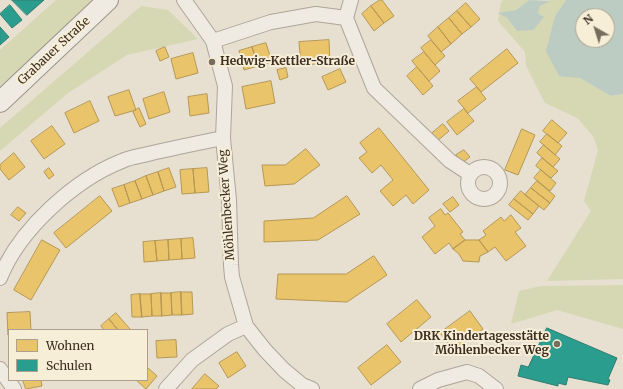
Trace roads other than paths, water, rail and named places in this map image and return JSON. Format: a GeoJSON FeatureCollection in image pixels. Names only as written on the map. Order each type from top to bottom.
{"type":"FeatureCollection","features":[{"type":"Feature","properties":{"kind":"main road","name":"Grabauer Straße"},"geometry":{"type":"LineString","coordinates":[[0,102],[108,0]]}},
{"type":"Feature","properties":{"kind":"street","name":"Möhlenbecker Weg"},"geometry":{"type":"LineString","coordinates":[[184,0],[214,41],[225,86],[223,138],[229,200],[232,278],[246,326],[265,350],[284,370],[302,385],[312,389]]}},
{"type":"Feature","properties":{"kind":"street"},"geometry":{"type":"LineString","coordinates":[[351,0],[346,18],[374,88],[450,161],[470,174]]}},
{"type":"Feature","properties":{"kind":"street"},"geometry":{"type":"LineString","coordinates":[[214,41],[271,22],[316,14],[346,18]]}},
{"type":"Feature","properties":{"kind":"street"},"geometry":{"type":"LineString","coordinates":[[0,278],[4,266],[32,226],[52,206],[87,178],[123,160],[223,138]]}},
{"type":"Feature","properties":{"kind":"street"},"geometry":{"type":"LineString","coordinates":[[166,389],[192,360],[228,334],[246,326]]}},
{"type":"Feature","properties":{"kind":"street"},"geometry":{"type":"LineString","coordinates":[[0,369],[8,380]]}},
{"type":"Feature","properties":{"kind":"street"},"geometry":{"type":"LineString","coordinates":[[420,389],[438,380],[468,372],[478,376],[496,389]]}},
{"type":"Feature","properties":{"kind":"place","name":"Hedwig-Kettler-Straße"},"geometry":{"type":"Point","coordinates":[212,62]}},
{"type":"Feature","properties":{"kind":"place","name":"DRK Kindertagesstätte Möhlenbecker Weg"},"geometry":{"type":"Point","coordinates":[557,344]}}]}
